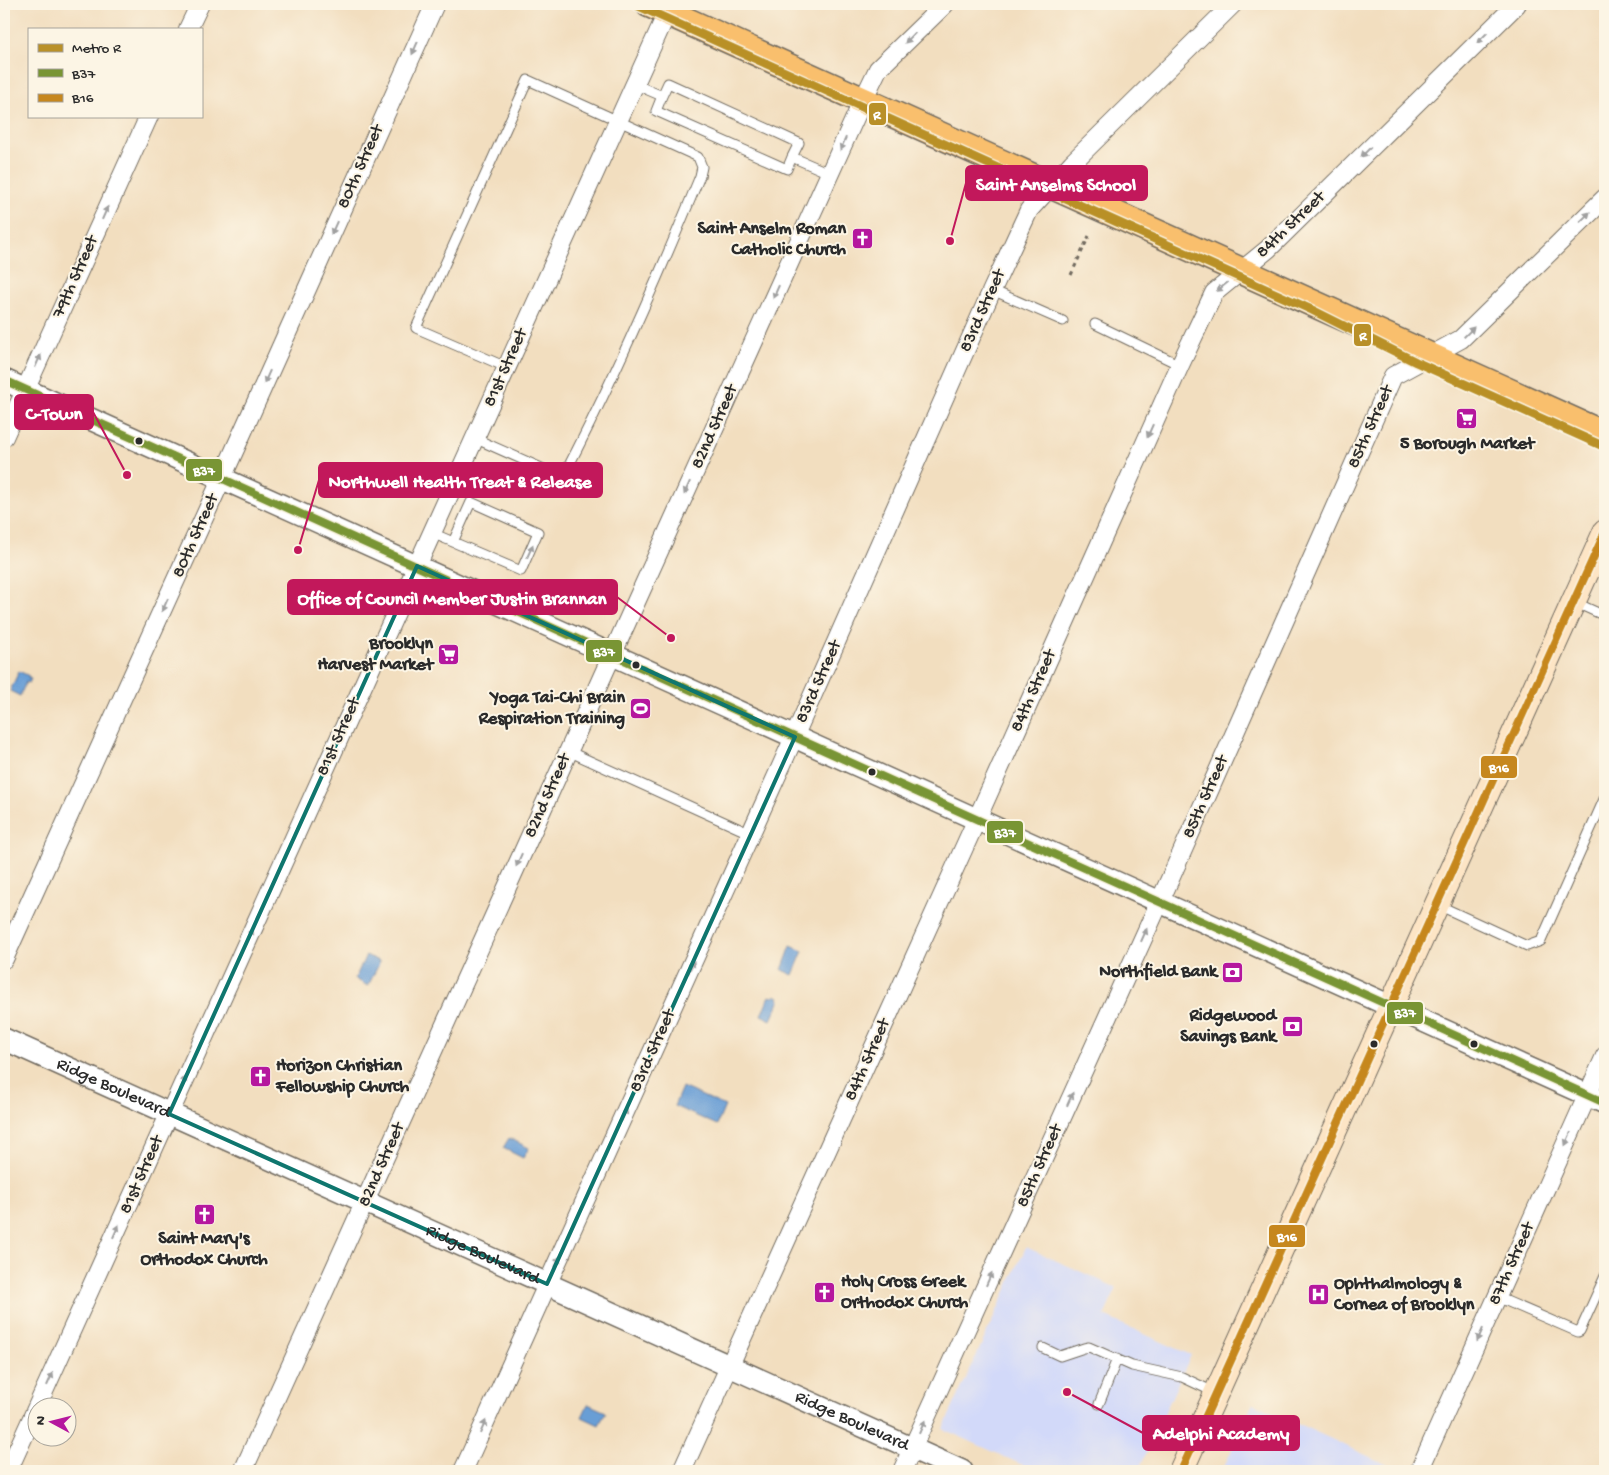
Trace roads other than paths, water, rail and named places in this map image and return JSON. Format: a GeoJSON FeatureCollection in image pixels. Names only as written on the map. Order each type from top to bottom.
{"type":"FeatureCollection","features":[{"type":"Feature","properties":{"kind":"main road"},"geometry":{"type":"LineString","coordinates":[[662,6],[863,100],[1605,435]]}},
{"type":"Feature","properties":{"kind":"main road"},"geometry":{"type":"LineString","coordinates":[[1181,1471],[1605,532]]}},
{"type":"Feature","properties":{"kind":"street"},"geometry":{"type":"LineString","coordinates":[[188,28],[200,4]]}},
{"type":"Feature","properties":{"kind":"street","name":"80th Street"},"geometry":{"type":"LineString","coordinates":[[4,959],[434,4]]}},
{"type":"Feature","properties":{"kind":"street","name":"82nd Street"},"geometry":{"type":"LineString","coordinates":[[243,1471],[863,100],[878,69],[945,4]]}},
{"type":"Feature","properties":{"kind":"street","name":"83rd Street"},"geometry":{"type":"LineString","coordinates":[[463,1471],[795,737],[1029,210],[1072,163],[1232,4]]}},
{"type":"Feature","properties":{"kind":"street","name":"84th Street"},"geometry":{"type":"LineString","coordinates":[[682,1471],[1214,293],[1268,249],[1517,4]]}},
{"type":"Feature","properties":{"kind":"street","name":"81st Street"},"geometry":{"type":"LineString","coordinates":[[8,1471],[634,84],[662,6]]}},
{"type":"Feature","properties":{"kind":"street","name":"79th Street"},"geometry":{"type":"LineString","coordinates":[[4,437],[148,118]]}},
{"type":"Feature","properties":{"kind":"street","name":"85th Street"},"geometry":{"type":"LineString","coordinates":[[902,1471],[1160,902],[1393,376],[1461,339],[1605,198]]}},
{"type":"Feature","properties":{"kind":"street"},"geometry":{"type":"LineString","coordinates":[[4,380],[1597,1099]]}},
{"type":"Feature","properties":{"kind":"street","name":"Ridge Boulevard"},"geometry":{"type":"LineString","coordinates":[[4,1039],[962,1471]]}},
{"type":"Feature","properties":{"kind":"street","name":"87th Street"},"geometry":{"type":"LineString","coordinates":[[1419,1471],[1497,1297],[1597,1099],[1605,1056]]}},
{"type":"Feature","properties":{"kind":"lane"},"geometry":{"type":"LineString","coordinates":[[474,438],[555,474],[565,473],[632,333],[678,230],[702,167],[698,157],[528,80],[416,328],[506,367]]}},
{"type":"Feature","properties":{"kind":"lane"},"geometry":{"type":"LineString","coordinates":[[668,83],[799,143],[787,169],[656,110],[662,96],[668,83]]}},
{"type":"Feature","properties":{"kind":"lane"},"geometry":{"type":"LineString","coordinates":[[634,84],[662,96]]}},
{"type":"Feature","properties":{"kind":"lane"},"geometry":{"type":"LineString","coordinates":[[792,157],[829,173]]}},
{"type":"Feature","properties":{"kind":"lane"},"geometry":{"type":"LineString","coordinates":[[992,290],[1063,321]]}},
{"type":"Feature","properties":{"kind":"lane"},"geometry":{"type":"LineString","coordinates":[[1095,324],[1180,365]]}},
{"type":"Feature","properties":{"kind":"lane"},"geometry":{"type":"LineString","coordinates":[[432,533],[453,542],[521,571],[538,532],[471,502],[453,542]]}},
{"type":"Feature","properties":{"kind":"lane"},"geometry":{"type":"LineString","coordinates":[[1574,602],[1605,616]]}},
{"type":"Feature","properties":{"kind":"lane"},"geometry":{"type":"LineString","coordinates":[[568,752],[751,834]]}},
{"type":"Feature","properties":{"kind":"lane"},"geometry":{"type":"LineString","coordinates":[[1437,905],[1527,946],[1541,941],[1605,797]]}},
{"type":"Feature","properties":{"kind":"lane"},"geometry":{"type":"LineString","coordinates":[[1497,1297],[1578,1332],[1605,1276]]}},
{"type":"Feature","properties":{"kind":"lane"},"geometry":{"type":"LineString","coordinates":[[1043,1348],[1060,1356],[1089,1348],[1141,1368],[1182,1378],[1216,1393]]}},
{"type":"Feature","properties":{"kind":"lane"},"geometry":{"type":"LineString","coordinates":[[1099,1404],[1117,1359]]}},
{"type":"Feature","properties":{"kind":"water"},"geometry":{"type":"Polygon","coordinates":[[[19,671],[31,679],[29,683],[26,682],[20,696],[10,691],[19,671]]]}},
{"type":"Feature","properties":{"kind":"water"},"geometry":{"type":"Polygon","coordinates":[[[791,946],[803,951],[793,975],[782,970],[791,946]]]}},
{"type":"Feature","properties":{"kind":"water"},"geometry":{"type":"Polygon","coordinates":[[[366,955],[380,962],[368,986],[355,979],[366,955]]]}},
{"type":"Feature","properties":{"kind":"water"},"geometry":{"type":"Polygon","coordinates":[[[775,995],[780,1000],[771,1020],[761,1015],[770,996],[773,997],[775,995]]]}},
{"type":"Feature","properties":{"kind":"water"},"geometry":{"type":"Polygon","coordinates":[[[682,1087],[725,1106],[717,1125],[674,1106],[682,1087]]]}},
{"type":"Feature","properties":{"kind":"water"},"geometry":{"type":"Polygon","coordinates":[[[509,1138],[529,1148],[523,1158],[503,1148],[509,1138]]]}},
{"type":"Feature","properties":{"kind":"water"},"geometry":{"type":"Polygon","coordinates":[[[588,1404],[606,1412],[599,1425],[582,1417],[588,1404]]]}},
{"type":"Feature","properties":{"kind":"metro line","name":"R"},"geometry":{"type":"LineString","coordinates":[[634,4],[1312,310],[1416,362],[1605,447]]}},
{"type":"Feature","properties":{"kind":"place","name":"Saint Anselm Roman Catholic Church"},"geometry":{"type":"Point","coordinates":[862,239]}},
{"type":"Feature","properties":{"kind":"place","name":"Saint Anselms School"},"geometry":{"type":"Point","coordinates":[950,241]}},
{"type":"Feature","properties":{"kind":"place","name":"5 Borough Market"},"geometry":{"type":"Point","coordinates":[1467,419]}},
{"type":"Feature","properties":{"kind":"place","name":"C-Town"},"geometry":{"type":"Point","coordinates":[127,475]}},
{"type":"Feature","properties":{"kind":"place","name":"Northwell Health Treat & Release"},"geometry":{"type":"Point","coordinates":[298,550]}},
{"type":"Feature","properties":{"kind":"place","name":"Office of Council Member Justin Brannan"},"geometry":{"type":"Point","coordinates":[671,638]}},
{"type":"Feature","properties":{"kind":"place","name":"Brooklyn Harvest Market"},"geometry":{"type":"Point","coordinates":[449,654]}},
{"type":"Feature","properties":{"kind":"place","name":"Yoga Tai-Chi Brain Respiration Training"},"geometry":{"type":"Point","coordinates":[641,708]}},
{"type":"Feature","properties":{"kind":"place","name":"Northfield Bank"},"geometry":{"type":"Point","coordinates":[1233,972]}},
{"type":"Feature","properties":{"kind":"place","name":"Ridgewood Savings Bank"},"geometry":{"type":"Point","coordinates":[1292,1026]}},
{"type":"Feature","properties":{"kind":"place","name":"Horizon Christian Fellowship Church"},"geometry":{"type":"Point","coordinates":[260,1076]}},
{"type":"Feature","properties":{"kind":"place","name":"Saint Mary's Orthodox Church"},"geometry":{"type":"Point","coordinates":[204,1214]}},
{"type":"Feature","properties":{"kind":"place","name":"Holy Cross Greek Orthodox Church"},"geometry":{"type":"Point","coordinates":[825,1292]}},
{"type":"Feature","properties":{"kind":"place","name":"Ophthalmology & Cornea of Brooklyn"},"geometry":{"type":"Point","coordinates":[1318,1294]}},
{"type":"Feature","properties":{"kind":"place","name":"Adelphi Academy"},"geometry":{"type":"Point","coordinates":[1067,1392]}}]}
